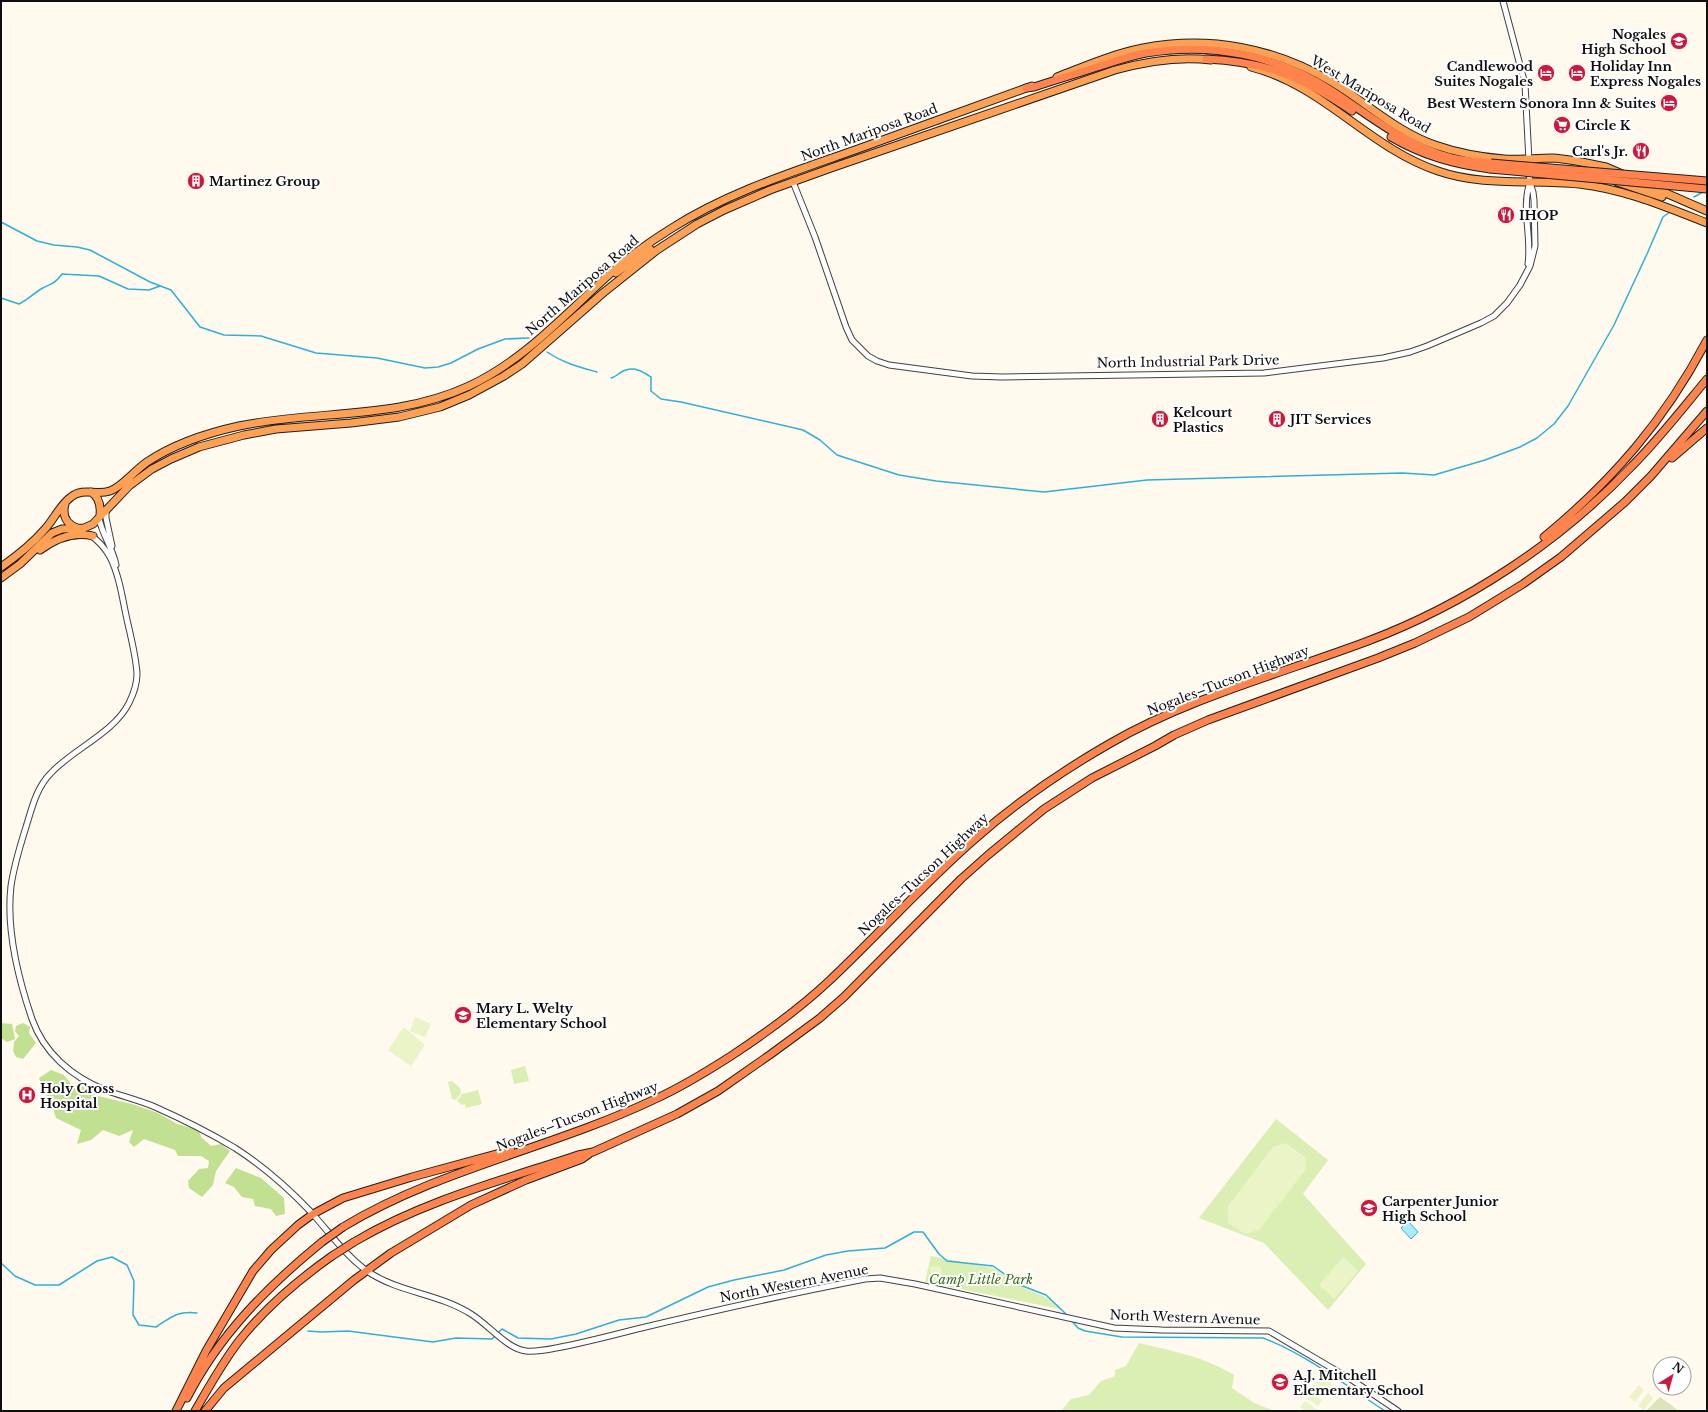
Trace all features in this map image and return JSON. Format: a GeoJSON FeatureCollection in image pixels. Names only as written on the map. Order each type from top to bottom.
{"type":"FeatureCollection","features":[{"type":"Feature","properties":{"kind":"highway","name":"West Mariposa Road"},"geometry":{"type":"LineString","coordinates":[[1112,57],[1142,48],[1189,43],[1222,44],[1270,54],[1289,60],[1332,82],[1398,127],[1421,140],[1470,155],[1504,159],[1552,158],[1594,164],[1613,170],[1660,194],[1707,211]]}},
{"type":"Feature","properties":{"kind":"highway"},"geometry":{"type":"LineString","coordinates":[[1026,88],[1034,87],[1146,53],[1195,49],[1228,52],[1268,61],[1305,76],[1331,90],[1389,130],[1408,141],[1452,158],[1491,166],[1707,189]]}},
{"type":"Feature","properties":{"kind":"highway","name":"North Mariposa Road"},"geometry":{"type":"LineString","coordinates":[[1,578],[20,564],[52,533],[62,529],[88,527],[123,491],[145,474],[161,464],[187,452],[214,442],[246,434],[276,429],[322,426],[392,418],[440,406],[481,389],[504,376],[526,361],[540,349],[553,332],[610,274],[641,249],[673,228],[719,202],[768,180],[1112,57]]}},
{"type":"Feature","properties":{"kind":"highway","name":"North Mariposa Road"},"geometry":{"type":"LineString","coordinates":[[1,568],[32,542],[70,498],[78,492],[111,491],[147,462],[192,440],[215,432],[253,424],[380,411],[435,399],[480,380],[516,358],[553,332],[657,250],[697,224],[749,198],[1010,105],[1115,70],[1171,59],[1206,59]]}},
{"type":"Feature","properties":{"kind":"highway"},"geometry":{"type":"LineString","coordinates":[[1206,59],[1241,62],[1274,70],[1312,85],[1407,146],[1452,163],[1707,181]]}},
{"type":"Feature","properties":{"kind":"highway"},"geometry":{"type":"LineString","coordinates":[[1206,59],[1223,61],[1256,69],[1283,78],[1304,89],[1410,160],[1439,172],[1471,179],[1500,182],[1529,180],[1559,182],[1602,188],[1630,195],[1707,223]]}},
{"type":"Feature","properties":{"kind":"highway"},"geometry":{"type":"LineString","coordinates":[[719,202],[782,181],[791,180],[793,182],[794,179],[801,174],[863,147]]}},
{"type":"Feature","properties":{"kind":"highway"},"geometry":{"type":"LineString","coordinates":[[1529,180],[1533,172],[1539,170],[1590,175],[1660,194]]}},
{"type":"Feature","properties":{"kind":"highway"},"geometry":{"type":"LineString","coordinates":[[610,274],[618,272],[672,235],[724,210]]}},
{"type":"Feature","properties":{"kind":"highway"},"geometry":{"type":"LineString","coordinates":[[1455,600],[1510,564],[1588,500],[1609,479],[1662,416],[1679,390],[1707,340]]}},
{"type":"Feature","properties":{"kind":"highway","name":"Nogales–Tucson Highway"},"geometry":{"type":"LineString","coordinates":[[181,1411],[197,1380],[214,1354],[242,1317],[274,1283],[322,1242],[343,1227],[370,1211],[423,1188],[566,1135],[654,1100],[697,1077],[758,1038],[827,982],[975,838],[1043,786],[1079,762],[1121,738],[1182,708],[1368,641],[1409,624],[1455,600],[1501,573],[1537,549],[1599,499],[1633,466],[1707,379]]}},
{"type":"Feature","properties":{"kind":"highway"},"geometry":{"type":"LineString","coordinates":[[1651,476],[1707,411]]}},
{"type":"Feature","properties":{"kind":"highway"},"geometry":{"type":"LineString","coordinates":[[322,426],[327,423],[330,416]]}},
{"type":"Feature","properties":{"kind":"highway"},"geometry":{"type":"LineString","coordinates":[[246,434],[253,429],[253,424]]}},
{"type":"Feature","properties":{"kind":"highway"},"geometry":{"type":"LineString","coordinates":[[205,1411],[224,1388],[354,1280],[416,1237],[470,1205],[526,1180],[582,1159],[593,1152],[653,1126],[698,1103],[771,1054],[820,1018],[844,997],[961,879],[1044,810],[1086,782],[1174,735],[1208,720],[1378,658],[1469,617],[1523,584],[1598,527],[1651,476],[1707,428]]}},
{"type":"Feature","properties":{"kind":"highway"},"geometry":{"type":"LineString","coordinates":[[187,452],[193,446],[192,440]]}},
{"type":"Feature","properties":{"kind":"highway"},"geometry":{"type":"LineString","coordinates":[[91,492],[99,501],[102,514]]}},
{"type":"Feature","properties":{"kind":"highway"},"geometry":{"type":"LineString","coordinates":[[65,504],[64,510],[66,519],[70,524],[79,528]]}},
{"type":"Feature","properties":{"kind":"highway"},"geometry":{"type":"LineString","coordinates":[[20,564],[44,546],[58,539],[83,534],[92,536]]}},
{"type":"Feature","properties":{"kind":"highway"},"geometry":{"type":"LineString","coordinates":[[176,1411],[206,1351],[253,1271],[275,1246],[313,1214],[343,1198],[372,1188],[566,1135]]}},
{"type":"Feature","properties":{"kind":"highway"},"geometry":{"type":"LineString","coordinates":[[195,1411],[227,1358],[252,1325],[306,1276],[332,1256],[373,1231],[431,1206],[578,1155],[593,1152]]}},
{"type":"Feature","properties":{"kind":"street","name":"North Industrial Park Drive"},"geometry":{"type":"LineString","coordinates":[[793,182],[815,237],[846,327],[860,349],[877,361],[889,365],[988,377],[1264,372],[1330,365],[1410,352],[1481,324],[1500,311],[1523,280],[1532,259],[1532,234],[1527,193],[1529,180],[1529,159],[1525,84],[1503,1]]}},
{"type":"Feature","properties":{"kind":"street"},"geometry":{"type":"LineString","coordinates":[[102,514],[103,533],[115,559]]}},
{"type":"Feature","properties":{"kind":"street"},"geometry":{"type":"LineString","coordinates":[[102,514],[106,518],[117,574]]}},
{"type":"Feature","properties":{"kind":"street"},"geometry":{"type":"LineString","coordinates":[[79,528],[92,536],[103,546],[108,553],[117,574]]}},
{"type":"Feature","properties":{"kind":"street","name":"North Western Avenue"},"geometry":{"type":"LineString","coordinates":[[117,574],[137,674],[135,686],[124,712],[113,724],[65,760],[50,773],[41,785],[35,799],[15,862],[10,897],[12,938],[20,979],[33,1022],[47,1047],[70,1072],[105,1090],[153,1107],[236,1149],[277,1179],[313,1214],[344,1251],[368,1271],[394,1286],[454,1304],[488,1325],[513,1348],[527,1351],[536,1351],[574,1344],[744,1303],[865,1278],[880,1278],[951,1291],[1114,1328],[1270,1331],[1352,1380],[1398,1411]]}},
{"type":"Feature","properties":{"kind":"green space"},"geometry":{"type":"Polygon","coordinates":[[[415,1017],[431,1024],[425,1037],[410,1031],[415,1017]]]}},
{"type":"Feature","properties":{"kind":"green space"},"geometry":{"type":"Polygon","coordinates":[[[1,1023],[12,1024],[15,1039],[7,1042],[1,1038],[1,1023]]]}},
{"type":"Feature","properties":{"kind":"green space"},"geometry":{"type":"Polygon","coordinates":[[[23,1023],[30,1027],[29,1033],[36,1043],[23,1059],[16,1057],[13,1051],[14,1042],[19,1036],[15,1031],[16,1026],[23,1023]]]}},
{"type":"Feature","properties":{"kind":"green space"},"geometry":{"type":"Polygon","coordinates":[[[404,1027],[425,1045],[411,1066],[388,1050],[404,1027]]]}},
{"type":"Feature","properties":{"kind":"green space"},"geometry":{"type":"Polygon","coordinates":[[[525,1066],[529,1081],[514,1084],[511,1070],[525,1066]]]}},
{"type":"Feature","properties":{"kind":"green space"},"geometry":{"type":"Polygon","coordinates":[[[51,1070],[64,1075],[74,1088],[86,1086],[98,1096],[132,1104],[158,1113],[177,1124],[199,1130],[201,1137],[211,1146],[221,1144],[230,1151],[216,1171],[213,1185],[202,1197],[189,1188],[188,1181],[199,1169],[208,1168],[209,1161],[201,1156],[178,1156],[175,1150],[144,1139],[134,1147],[129,1142],[133,1130],[119,1136],[103,1130],[91,1140],[77,1144],[81,1130],[56,1118],[39,1078],[51,1070]]]}},
{"type":"Feature","properties":{"kind":"green space"},"geometry":{"type":"Polygon","coordinates":[[[452,1081],[460,1088],[461,1093],[456,1100],[452,1099],[448,1082],[452,1081]]]}},
{"type":"Feature","properties":{"kind":"green space"},"geometry":{"type":"Polygon","coordinates":[[[478,1090],[482,1104],[466,1108],[465,1104],[462,1105],[457,1101],[462,1094],[478,1090]]]}},
{"type":"Feature","properties":{"kind":"green space"},"geometry":{"type":"Polygon","coordinates":[[[1276,1119],[1328,1160],[1303,1194],[1366,1264],[1328,1310],[1264,1243],[1199,1218],[1276,1119]]]}},
{"type":"Feature","properties":{"kind":"green space"},"geometry":{"type":"Polygon","coordinates":[[[1286,1143],[1305,1157],[1306,1169],[1259,1230],[1245,1234],[1228,1223],[1228,1206],[1273,1147],[1286,1143]]]}},
{"type":"Feature","properties":{"kind":"green space"},"geometry":{"type":"Polygon","coordinates":[[[236,1168],[261,1178],[284,1198],[285,1214],[276,1216],[271,1209],[255,1206],[253,1199],[242,1197],[234,1187],[225,1183],[236,1168]]]}},
{"type":"Feature","properties":{"kind":"green space","name":"Camp Little Park"},"geometry":{"type":"Polygon","coordinates":[[[931,1256],[993,1268],[1017,1285],[1050,1299],[1058,1305],[1060,1309],[925,1282],[931,1256]]]}},
{"type":"Feature","properties":{"kind":"green space"},"geometry":{"type":"Polygon","coordinates":[[[1343,1257],[1358,1271],[1334,1299],[1319,1285],[1343,1257]]]}},
{"type":"Feature","properties":{"kind":"green space"},"geometry":{"type":"Polygon","coordinates":[[[941,1266],[942,1275],[931,1276],[930,1267],[941,1266]]]}},
{"type":"Feature","properties":{"kind":"green space"},"geometry":{"type":"Polygon","coordinates":[[[1139,1343],[1188,1355],[1223,1369],[1234,1375],[1232,1388],[1254,1403],[1272,1410],[1061,1411],[1071,1399],[1089,1395],[1101,1381],[1115,1376],[1115,1370],[1126,1366],[1139,1343]]]}},
{"type":"Feature","properties":{"kind":"green space"},"geometry":{"type":"Polygon","coordinates":[[[1320,1377],[1332,1384],[1327,1391],[1316,1383],[1320,1377]]]}},
{"type":"Feature","properties":{"kind":"green space"},"geometry":{"type":"Polygon","coordinates":[[[1315,1384],[1327,1392],[1323,1398],[1311,1391],[1315,1384]]]}},
{"type":"Feature","properties":{"kind":"green space"},"geometry":{"type":"Polygon","coordinates":[[[1639,1385],[1644,1390],[1635,1402],[1629,1397],[1639,1385]]]}},
{"type":"Feature","properties":{"kind":"green space"},"geometry":{"type":"Polygon","coordinates":[[[1310,1392],[1322,1400],[1318,1406],[1306,1398],[1310,1392]]]}},
{"type":"Feature","properties":{"kind":"green space"},"geometry":{"type":"Polygon","coordinates":[[[1648,1393],[1653,1398],[1644,1410],[1638,1406],[1648,1393]]]}},
{"type":"Feature","properties":{"kind":"green space"},"geometry":{"type":"Polygon","coordinates":[[[1660,1397],[1679,1411],[1646,1411],[1660,1397]]]}},
{"type":"Feature","properties":{"kind":"green space"},"geometry":{"type":"Polygon","coordinates":[[[1305,1401],[1316,1409],[1315,1411],[1306,1411],[1300,1407],[1305,1401]]]}},
{"type":"Feature","properties":{"kind":"water"},"geometry":{"type":"Polygon","coordinates":[[[1408,1221],[1418,1232],[1411,1239],[1401,1228],[1408,1221]]]}},
{"type":"Feature","properties":{"kind":"waterway"},"geometry":{"type":"LineString","coordinates":[[1694,197],[1703,192]]}},
{"type":"Feature","properties":{"kind":"waterway"},"geometry":{"type":"LineString","coordinates":[[611,378],[626,370],[639,370],[651,377],[651,391],[661,399],[681,402],[803,430],[820,440],[837,455],[899,475],[936,481],[1044,492],[1147,480],[1402,473],[1434,475],[1485,460],[1520,447],[1537,438],[1554,424],[1568,406],[1614,325],[1663,217],[1670,212]]}},
{"type":"Feature","properties":{"kind":"waterway"},"geometry":{"type":"LineString","coordinates":[[1,222],[37,241],[90,250],[150,282],[171,290],[200,327],[224,335],[261,336],[316,353],[377,358],[425,368],[438,367],[451,363],[478,349],[505,339],[529,338]]}},
{"type":"Feature","properties":{"kind":"waterway"},"geometry":{"type":"LineString","coordinates":[[1,298],[19,304],[54,282],[62,274],[99,276],[128,289],[149,290],[160,286]]}},
{"type":"Feature","properties":{"kind":"waterway"},"geometry":{"type":"LineString","coordinates":[[547,352],[565,362],[597,372]]}},
{"type":"Feature","properties":{"kind":"waterway"},"geometry":{"type":"LineString","coordinates":[[308,1331],[348,1331],[433,1342],[456,1338],[492,1339],[502,1329],[518,1338],[551,1339],[576,1334],[619,1320],[646,1317],[708,1287],[784,1270],[826,1255],[848,1251],[885,1248],[914,1232],[923,1232],[939,1254],[947,1261],[993,1266],[1020,1285],[1046,1295],[1067,1315]]}},
{"type":"Feature","properties":{"kind":"waterway"},"geometry":{"type":"LineString","coordinates":[[1,1263],[15,1276],[35,1285],[59,1285],[97,1261],[112,1257],[127,1265],[134,1281],[133,1315],[139,1325],[156,1327],[175,1315],[197,1313]]}},
{"type":"Feature","properties":{"kind":"waterway"},"geometry":{"type":"LineString","coordinates":[[1072,1321],[1078,1328],[1085,1331],[1122,1337],[1263,1338],[1278,1344],[1310,1361],[1385,1411]]}},
{"type":"Feature","properties":{"kind":"place","name":"Nogales High School"},"geometry":{"type":"Point","coordinates":[1679,41]}},
{"type":"Feature","properties":{"kind":"place","name":"Candlewood Suites Nogales"},"geometry":{"type":"Point","coordinates":[1546,73]}},
{"type":"Feature","properties":{"kind":"place","name":"Holiday Inn Express Nogales"},"geometry":{"type":"Point","coordinates":[1577,73]}},
{"type":"Feature","properties":{"kind":"place","name":"Best Western Sonora Inn & Suites"},"geometry":{"type":"Point","coordinates":[1669,103]}},
{"type":"Feature","properties":{"kind":"place","name":"Circle K"},"geometry":{"type":"Point","coordinates":[1562,125]}},
{"type":"Feature","properties":{"kind":"place","name":"Carl's Jr."},"geometry":{"type":"Point","coordinates":[1641,151]}},
{"type":"Feature","properties":{"kind":"place","name":"Martinez Group"},"geometry":{"type":"Point","coordinates":[196,181]}},
{"type":"Feature","properties":{"kind":"place","name":"IHOP"},"geometry":{"type":"Point","coordinates":[1506,215]}},
{"type":"Feature","properties":{"kind":"place","name":"Kelcourt Plastics"},"geometry":{"type":"Point","coordinates":[1160,419]}},
{"type":"Feature","properties":{"kind":"place","name":"JIT Services"},"geometry":{"type":"Point","coordinates":[1277,419]}},
{"type":"Feature","properties":{"kind":"place","name":"Mary L. Welty Elementary School"},"geometry":{"type":"Point","coordinates":[463,1015]}},
{"type":"Feature","properties":{"kind":"place","name":"Holy Cross Hospital"},"geometry":{"type":"Point","coordinates":[27,1095]}},
{"type":"Feature","properties":{"kind":"place","name":"Carpenter Junior High School"},"geometry":{"type":"Point","coordinates":[1369,1208]}},
{"type":"Feature","properties":{"kind":"place","name":"A.J. Mitchell Elementary School"},"geometry":{"type":"Point","coordinates":[1280,1382]}}]}
